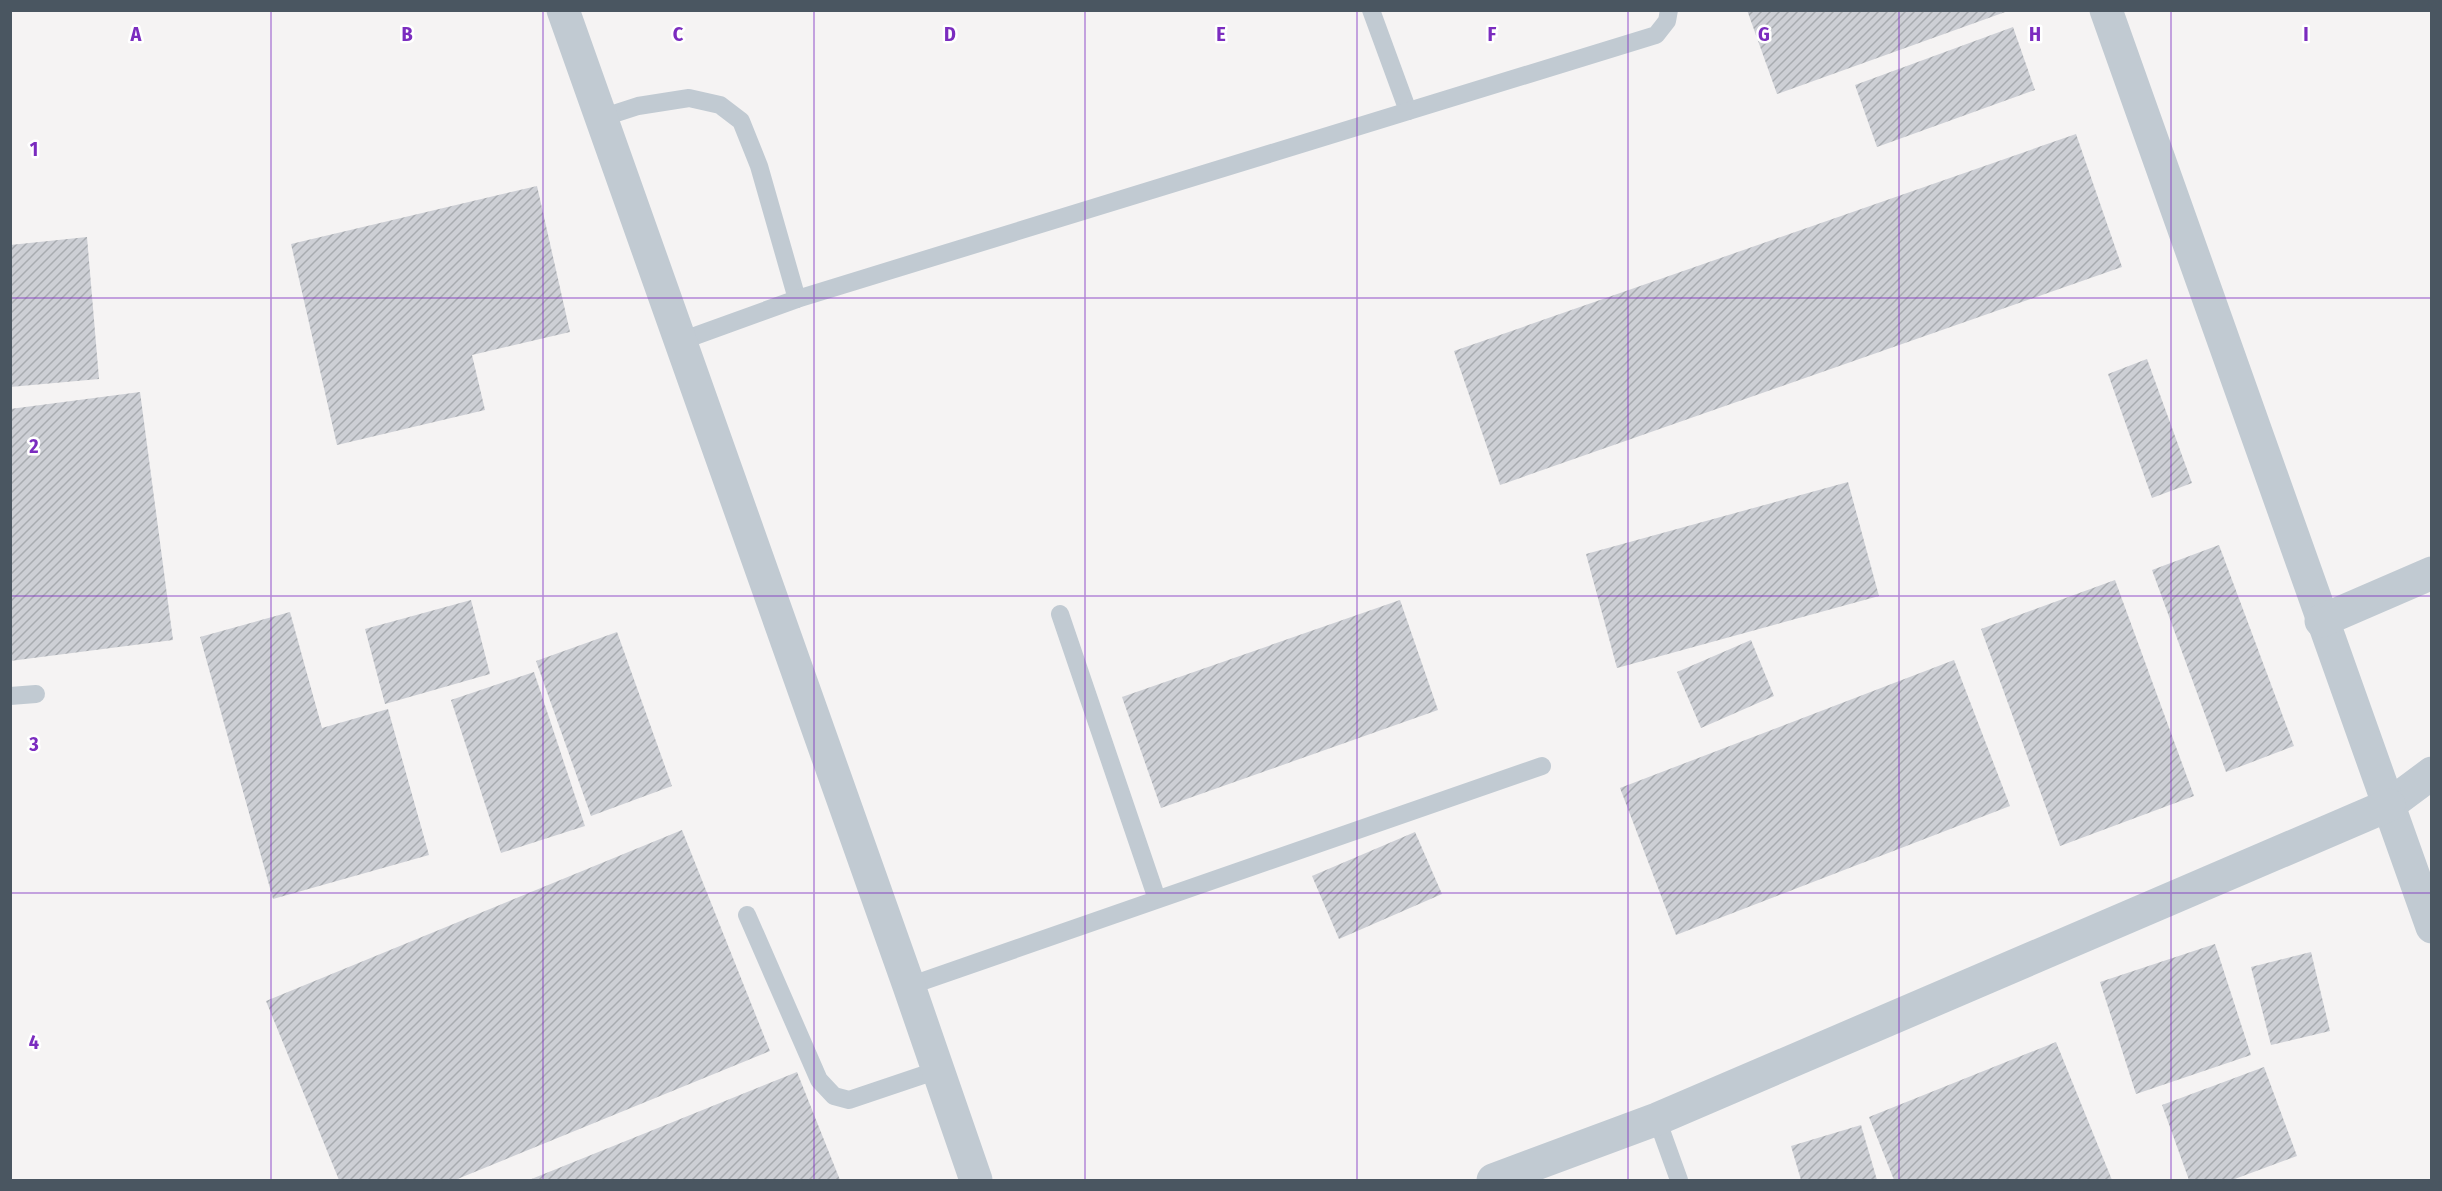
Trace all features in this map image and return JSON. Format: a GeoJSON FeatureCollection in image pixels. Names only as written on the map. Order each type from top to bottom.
{"type":"FeatureCollection","features":[{"type":"Feature","properties":{"kind":"street"},"geometry":{"type":"LineString","coordinates":[[563,10],[976,1180]]}},
{"type":"Feature","properties":{"kind":"street"},"geometry":{"type":"LineString","coordinates":[[2106,10],[2321,621],[2432,927]]}},
{"type":"Feature","properties":{"kind":"street"},"geometry":{"type":"LineString","coordinates":[[2321,621],[2432,573]]}},
{"type":"Feature","properties":{"kind":"street"},"geometry":{"type":"LineString","coordinates":[[1493,1180],[1657,1119],[2389,805],[2432,773]]}},
{"type":"Feature","properties":{"kind":"lane"},"geometry":{"type":"LineString","coordinates":[[1371,10],[1408,111]]}},
{"type":"Feature","properties":{"kind":"lane"},"geometry":{"type":"LineString","coordinates":[[681,341],[797,299],[1656,35],[1667,21],[1669,10]]}},
{"type":"Feature","properties":{"kind":"lane"},"geometry":{"type":"LineString","coordinates":[[602,118],[638,106],[690,98],[720,105],[741,121],[759,166],[797,299]]}},
{"type":"Feature","properties":{"kind":"lane"},"geometry":{"type":"LineString","coordinates":[[1060,614],[1157,899]]}},
{"type":"Feature","properties":{"kind":"lane"},"geometry":{"type":"LineString","coordinates":[[10,696],[36,694]]}},
{"type":"Feature","properties":{"kind":"lane"},"geometry":{"type":"LineString","coordinates":[[909,986],[1542,766]]}},
{"type":"Feature","properties":{"kind":"lane"},"geometry":{"type":"LineString","coordinates":[[747,915],[819,1080],[834,1096],[849,1100],[938,1070]]}},
{"type":"Feature","properties":{"kind":"lane"},"geometry":{"type":"LineString","coordinates":[[1657,1119],[1679,1180]]}},
{"type":"Feature","properties":{"kind":"building"},"geometry":{"type":"Polygon","coordinates":[[[1747,10],[2008,10],[2008,11],[1777,94],[1747,10]]]}},
{"type":"Feature","properties":{"kind":"building"},"geometry":{"type":"Polygon","coordinates":[[[2013,27],[2035,90],[1877,147],[1855,85],[2013,27]]]}},
{"type":"Feature","properties":{"kind":"building"},"geometry":{"type":"Polygon","coordinates":[[[2076,134],[2122,267],[1500,485],[1454,351],[2076,134]]]}},
{"type":"Feature","properties":{"kind":"building"},"geometry":{"type":"Polygon","coordinates":[[[537,186],[570,332],[472,355],[485,410],[337,445],[291,244],[537,186]]]}},
{"type":"Feature","properties":{"kind":"building"},"geometry":{"type":"Polygon","coordinates":[[[87,237],[99,379],[10,387],[10,245],[87,237]]]}},
{"type":"Feature","properties":{"kind":"building"},"geometry":{"type":"Polygon","coordinates":[[[2147,359],[2192,483],[2152,498],[2108,374],[2147,359]]]}},
{"type":"Feature","properties":{"kind":"building"},"geometry":{"type":"Polygon","coordinates":[[[140,392],[173,640],[10,661],[10,409],[140,392]]]}},
{"type":"Feature","properties":{"kind":"building"},"geometry":{"type":"Polygon","coordinates":[[[1848,482],[1879,596],[1617,668],[1586,554],[1848,482]]]}},
{"type":"Feature","properties":{"kind":"building"},"geometry":{"type":"Polygon","coordinates":[[[2219,545],[2294,746],[2226,772],[2152,570],[2219,545]]]}},
{"type":"Feature","properties":{"kind":"building"},"geometry":{"type":"Polygon","coordinates":[[[2115,580],[2194,796],[2060,846],[1981,629],[2115,580]]]}},
{"type":"Feature","properties":{"kind":"building"},"geometry":{"type":"Polygon","coordinates":[[[471,600],[490,674],[385,704],[365,629],[471,600]]]}},
{"type":"Feature","properties":{"kind":"building"},"geometry":{"type":"Polygon","coordinates":[[[1400,600],[1438,710],[1161,808],[1122,697],[1400,600]]]}},
{"type":"Feature","properties":{"kind":"building"},"geometry":{"type":"Polygon","coordinates":[[[290,612],[322,728],[388,709],[429,855],[273,899],[200,637],[290,612]]]}},
{"type":"Feature","properties":{"kind":"building"},"geometry":{"type":"Polygon","coordinates":[[[617,632],[672,786],[591,816],[536,661],[617,632]]]}},
{"type":"Feature","properties":{"kind":"building"},"geometry":{"type":"Polygon","coordinates":[[[1751,640],[1774,696],[1701,728],[1677,672],[1751,640]]]}},
{"type":"Feature","properties":{"kind":"building"},"geometry":{"type":"Polygon","coordinates":[[[1954,660],[2010,806],[1676,935],[1620,788],[1954,660]]]}},
{"type":"Feature","properties":{"kind":"building"},"geometry":{"type":"Polygon","coordinates":[[[534,672],[585,826],[501,853],[451,700],[534,672]]]}},
{"type":"Feature","properties":{"kind":"building"},"geometry":{"type":"Polygon","coordinates":[[[682,830],[770,1051],[455,1180],[339,1180],[266,1001],[682,830]]]}},
{"type":"Feature","properties":{"kind":"building"},"geometry":{"type":"Polygon","coordinates":[[[1415,832],[1442,894],[1339,939],[1312,876],[1415,832]]]}},
{"type":"Feature","properties":{"kind":"building"},"geometry":{"type":"Polygon","coordinates":[[[2215,944],[2251,1055],[2136,1094],[2100,982],[2215,944]]]}},
{"type":"Feature","properties":{"kind":"building"},"geometry":{"type":"Polygon","coordinates":[[[2311,952],[2330,1031],[2271,1045],[2251,967],[2311,952]]]}},
{"type":"Feature","properties":{"kind":"building"},"geometry":{"type":"Polygon","coordinates":[[[2056,1042],[2112,1180],[1894,1180],[1869,1117],[2056,1042]]]}},
{"type":"Feature","properties":{"kind":"building"},"geometry":{"type":"Polygon","coordinates":[[[2264,1067],[2297,1156],[2232,1180],[2189,1180],[2162,1105],[2264,1067]]]}},
{"type":"Feature","properties":{"kind":"building"},"geometry":{"type":"Polygon","coordinates":[[[797,1072],[840,1180],[529,1180],[797,1072]]]}},
{"type":"Feature","properties":{"kind":"building"},"geometry":{"type":"Polygon","coordinates":[[[1861,1125],[1877,1180],[1801,1180],[1791,1146],[1861,1125]]]}}]}
